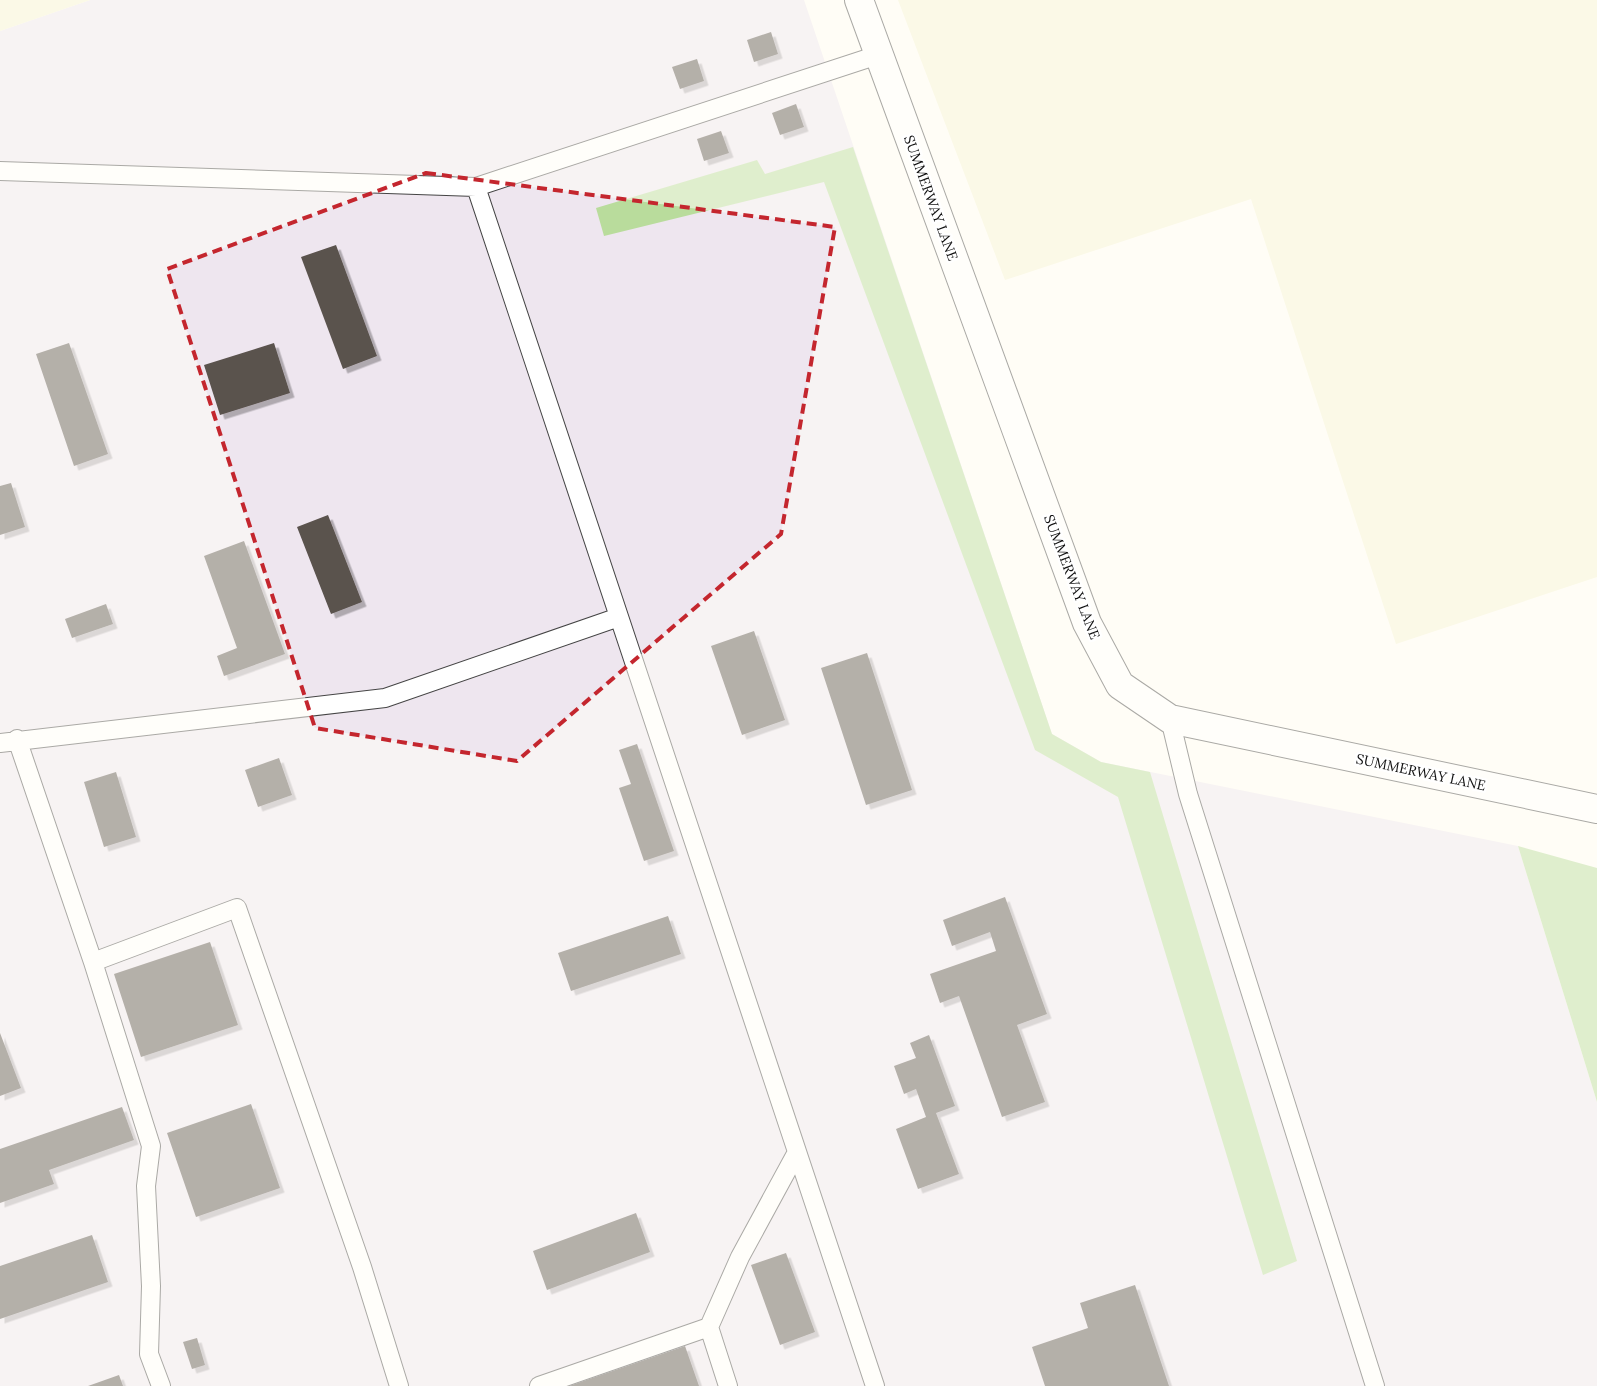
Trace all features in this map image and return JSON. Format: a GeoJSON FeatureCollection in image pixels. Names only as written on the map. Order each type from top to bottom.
{"type":"FeatureCollection","features":[{"type":"Feature","properties":{"kind":"street","name":"SUMMERWAY LANE"},"geometry":{"type":"LineString","coordinates":[[859,0],[1087,623],[1120,684],[1170,719],[1597,809]]}},
{"type":"Feature","properties":{"kind":"lane"},"geometry":{"type":"LineString","coordinates":[[0,171],[476,187],[878,55]]}},
{"type":"Feature","properties":{"kind":"lane"},"geometry":{"type":"LineString","coordinates":[[476,187],[875,1386]]}},
{"type":"Feature","properties":{"kind":"lane"},"geometry":{"type":"LineString","coordinates":[[161,1386],[148,1354],[151,1286],[146,1186],[151,1146],[93,962],[9,741],[385,698],[619,617]]}},
{"type":"Feature","properties":{"kind":"lane"},"geometry":{"type":"LineString","coordinates":[[1170,719],[1188,794],[1375,1386]]}},
{"type":"Feature","properties":{"kind":"lane"},"geometry":{"type":"LineString","coordinates":[[93,962],[237,908],[362,1267],[399,1386]]}},
{"type":"Feature","properties":{"kind":"lane"},"geometry":{"type":"LineString","coordinates":[[728,1386],[709,1327],[740,1257],[797,1152]]}},
{"type":"Feature","properties":{"kind":"lane"},"geometry":{"type":"LineString","coordinates":[[539,1386],[709,1327]]}},
{"type":"Feature","properties":{"kind":"highlighted area"},"geometry":{"type":"Polygon","coordinates":[[[426,173],[835,227],[781,534],[517,761],[315,728],[167,269],[426,173]]]}},
{"type":"Feature","properties":{"kind":"shaded area"},"geometry":{"type":"Polygon","coordinates":[[[0,0],[90,0],[0,31],[0,0]]]}},
{"type":"Feature","properties":{"kind":"shaded area"},"geometry":{"type":"Polygon","coordinates":[[[90,0],[804,0],[1052,734],[1101,762],[1518,846],[1597,1102],[1597,1386],[0,1386],[0,31],[90,0]]]}},
{"type":"Feature","properties":{"kind":"shaded area"},"geometry":{"type":"Polygon","coordinates":[[[898,0],[1597,0],[1597,577],[1396,644],[1251,199],[1005,280],[898,0]]]}},
{"type":"Feature","properties":{"kind":"green space"},"geometry":{"type":"Polygon","coordinates":[[[853,147],[1052,734],[1101,762],[1150,772],[1297,1261],[1263,1275],[1118,797],[1035,750],[824,182],[604,236],[596,208],[757,160],[765,174],[853,147]]]}},
{"type":"Feature","properties":{"kind":"green space"},"geometry":{"type":"Polygon","coordinates":[[[1518,846],[1597,868],[1597,1102],[1518,846]]]}},
{"type":"Feature","properties":{"kind":"building"},"geometry":{"type":"Polygon","coordinates":[[[771,32],[778,54],[754,62],[747,40],[771,32]]]}},
{"type":"Feature","properties":{"kind":"building"},"geometry":{"type":"Polygon","coordinates":[[[697,59],[704,81],[680,89],[672,67],[697,59]]]}},
{"type":"Feature","properties":{"kind":"building"},"geometry":{"type":"Polygon","coordinates":[[[796,104],[804,127],[780,135],[772,113],[796,104]]]}},
{"type":"Feature","properties":{"kind":"building"},"geometry":{"type":"Polygon","coordinates":[[[721,131],[729,153],[704,161],[697,139],[721,131]]]}},
{"type":"Feature","properties":{"kind":"building"},"geometry":{"type":"Polygon","coordinates":[[[336,245],[377,356],[343,369],[301,257],[336,245]]]}},
{"type":"Feature","properties":{"kind":"building"},"geometry":{"type":"Polygon","coordinates":[[[69,343],[108,454],[74,466],[36,354],[69,343]]]}},
{"type":"Feature","properties":{"kind":"building"},"geometry":{"type":"Polygon","coordinates":[[[274,343],[290,393],[220,415],[204,365],[274,343]]]}},
{"type":"Feature","properties":{"kind":"building"},"geometry":{"type":"Polygon","coordinates":[[[11,483],[25,527],[0,535],[0,486],[11,483]]]}},
{"type":"Feature","properties":{"kind":"building"},"geometry":{"type":"Polygon","coordinates":[[[328,515],[362,602],[331,614],[297,527],[328,515]]]}},
{"type":"Feature","properties":{"kind":"building"},"geometry":{"type":"Polygon","coordinates":[[[244,541],[285,654],[224,676],[217,656],[237,648],[204,556],[244,541]]]}},
{"type":"Feature","properties":{"kind":"building"},"geometry":{"type":"Polygon","coordinates":[[[106,604],[113,624],[72,638],[65,619],[106,604]]]}},
{"type":"Feature","properties":{"kind":"building"},"geometry":{"type":"Polygon","coordinates":[[[754,631],[785,720],[742,735],[711,646],[754,631]]]}},
{"type":"Feature","properties":{"kind":"building"},"geometry":{"type":"Polygon","coordinates":[[[867,653],[912,790],[866,805],[821,668],[867,653]]]}},
{"type":"Feature","properties":{"kind":"building"},"geometry":{"type":"Polygon","coordinates":[[[637,744],[674,851],[644,861],[619,788],[631,784],[619,750],[637,744]]]}},
{"type":"Feature","properties":{"kind":"building"},"geometry":{"type":"Polygon","coordinates":[[[279,758],[292,795],[258,807],[245,770],[279,758]]]}},
{"type":"Feature","properties":{"kind":"building"},"geometry":{"type":"Polygon","coordinates":[[[116,772],[136,837],[104,847],[84,782],[116,772]]]}},
{"type":"Feature","properties":{"kind":"building"},"geometry":{"type":"Polygon","coordinates":[[[1005,897],[1047,1014],[1017,1025],[1045,1102],[1002,1117],[959,996],[940,1003],[930,974],[996,951],[990,932],[952,946],[943,920],[1005,897]]]}},
{"type":"Feature","properties":{"kind":"building"},"geometry":{"type":"Polygon","coordinates":[[[668,916],[681,954],[571,991],[558,953],[668,916]]]}},
{"type":"Feature","properties":{"kind":"building"},"geometry":{"type":"Polygon","coordinates":[[[210,942],[238,1025],[141,1057],[114,974],[210,942]]]}},
{"type":"Feature","properties":{"kind":"building"},"geometry":{"type":"Polygon","coordinates":[[[0,1033],[21,1088],[0,1096],[0,1033]]]}},
{"type":"Feature","properties":{"kind":"building"},"geometry":{"type":"Polygon","coordinates":[[[929,1035],[955,1106],[936,1113],[959,1174],[918,1189],[896,1129],[926,1117],[916,1089],[904,1094],[894,1066],[916,1058],[910,1043],[929,1035]]]}},
{"type":"Feature","properties":{"kind":"building"},"geometry":{"type":"Polygon","coordinates":[[[251,1104],[280,1188],[196,1217],[167,1133],[251,1104]]]}},
{"type":"Feature","properties":{"kind":"building"},"geometry":{"type":"Polygon","coordinates":[[[122,1107],[134,1140],[49,1170],[54,1184],[0,1203],[0,1149],[122,1107]]]}},
{"type":"Feature","properties":{"kind":"building"},"geometry":{"type":"Polygon","coordinates":[[[636,1213],[650,1252],[547,1290],[533,1251],[636,1213]]]}},
{"type":"Feature","properties":{"kind":"building"},"geometry":{"type":"Polygon","coordinates":[[[92,1235],[108,1282],[0,1319],[0,1266],[92,1235]]]}},
{"type":"Feature","properties":{"kind":"building"},"geometry":{"type":"Polygon","coordinates":[[[786,1253],[815,1332],[780,1345],[751,1265],[786,1253]]]}},
{"type":"Feature","properties":{"kind":"building"},"geometry":{"type":"Polygon","coordinates":[[[1135,1285],[1169,1386],[1045,1386],[1032,1347],[1088,1328],[1080,1303],[1135,1285]]]}},
{"type":"Feature","properties":{"kind":"building"},"geometry":{"type":"Polygon","coordinates":[[[197,1338],[205,1365],[192,1369],[183,1342],[197,1338]]]}},
{"type":"Feature","properties":{"kind":"building"},"geometry":{"type":"Polygon","coordinates":[[[685,1346],[699,1386],[569,1386],[685,1346]]]}},
{"type":"Feature","properties":{"kind":"building"},"geometry":{"type":"Polygon","coordinates":[[[119,1375],[123,1386],[88,1386],[119,1375]]]}}]}
